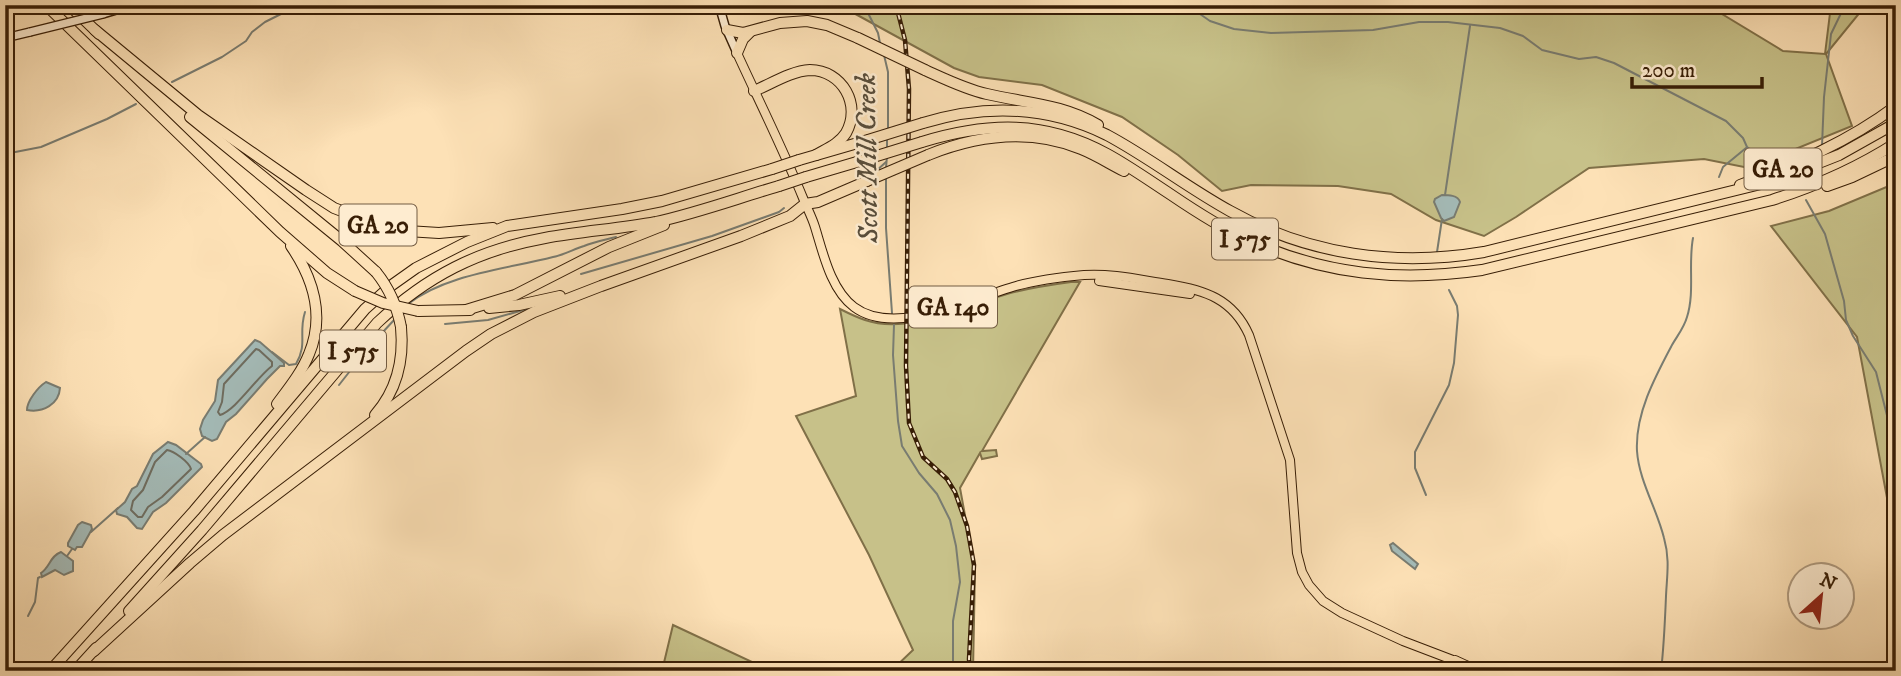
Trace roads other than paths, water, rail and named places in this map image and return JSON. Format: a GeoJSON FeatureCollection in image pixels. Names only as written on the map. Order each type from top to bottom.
{"type":"FeatureCollection","features":[{"type":"Feature","properties":{"kind":"highway","name":"GA 20"},"geometry":{"type":"LineString","coordinates":[[46,5],[280,232],[327,273],[355,291],[383,303],[418,311],[466,310],[515,295],[609,247],[710,206]]}},
{"type":"Feature","properties":{"kind":"highway","name":"GA 20"},"geometry":{"type":"LineString","coordinates":[[69,5],[95,30],[198,115],[306,190],[342,211],[378,225],[407,231],[457,232],[508,226]]}},
{"type":"Feature","properties":{"kind":"highway"},"geometry":{"type":"LineString","coordinates":[[727,30],[743,33],[779,23],[807,22],[837,28],[955,84],[984,93],[1045,104],[1079,115],[1100,126],[1135,151]]}},
{"type":"Feature","properties":{"kind":"highway"},"geometry":{"type":"LineString","coordinates":[[95,30],[155,88],[342,241],[376,272],[385,284],[401,327],[402,352],[397,377],[386,402],[366,426]]}},
{"type":"Feature","properties":{"kind":"highway"},"geometry":{"type":"LineString","coordinates":[[737,53],[743,39],[750,32]]}},
{"type":"Feature","properties":{"kind":"highway"},"geometry":{"type":"LineString","coordinates":[[754,91],[811,70],[831,76],[841,84],[852,106],[848,128],[840,140],[816,155]]}},
{"type":"Feature","properties":{"kind":"highway","name":"GA 20"},"geometry":{"type":"LineString","coordinates":[[1694,202],[1821,153],[1896,106]]}},
{"type":"Feature","properties":{"kind":"highway","name":"I 575"},"geometry":{"type":"LineString","coordinates":[[50,671],[170,539],[352,324],[380,295],[407,274],[440,254],[508,226],[640,206],[923,123],[977,111],[1010,110],[1041,113],[1107,135],[1228,210],[1288,238],[1331,250],[1388,258],[1437,258],[1484,252],[1773,181],[1856,147],[1896,123]]}},
{"type":"Feature","properties":{"kind":"highway","name":"I 575"},"geometry":{"type":"LineString","coordinates":[[75,671],[202,530],[377,323],[423,285],[453,267],[507,246],[658,221],[960,131],[991,127],[1022,128],[1080,141],[1108,155],[1234,233],[1294,258],[1361,273],[1441,275],[1482,270],[1772,200],[1849,170],[1896,143]]}},
{"type":"Feature","properties":{"kind":"highway"},"geometry":{"type":"LineString","coordinates":[[94,651],[215,542],[466,351],[491,334],[534,312],[790,216],[805,204],[818,202],[957,144],[978,139],[1000,136],[1040,137],[1063,142],[1090,153],[1187,205]]}},
{"type":"Feature","properties":{"kind":"highway","name":"GA 20"},"geometry":{"type":"LineString","coordinates":[[1772,200],[1837,183],[1896,156]]}},
{"type":"Feature","properties":{"kind":"highway"},"geometry":{"type":"LineString","coordinates":[[244,452],[302,369],[315,331],[316,307],[310,282],[303,265],[280,232]]}},
{"type":"Feature","properties":{"kind":"highway"},"geometry":{"type":"LineString","coordinates":[[466,310],[538,302],[601,286]]}},
{"type":"Feature","properties":{"kind":"main road"},"geometry":{"type":"LineString","coordinates":[[737,53],[754,91]]}},
{"type":"Feature","properties":{"kind":"main road","name":"GA 140"},"geometry":{"type":"LineString","coordinates":[[754,91],[805,204],[841,293],[857,310],[877,317],[901,318],[928,314],[1025,284],[1087,275],[1195,289],[1229,306],[1243,324],[1290,460],[1296,536],[1311,579],[1320,592],[1350,612],[1479,671]]}},
{"type":"Feature","properties":{"kind":"main road"},"geometry":{"type":"LineString","coordinates":[[811,219],[818,202]]}},
{"type":"Feature","properties":{"kind":"street"},"geometry":{"type":"LineString","coordinates":[[5,38],[133,5]]}},
{"type":"Feature","properties":{"kind":"street"},"geometry":{"type":"LineString","coordinates":[[719,5],[737,53]]}},
{"type":"Feature","properties":{"kind":"water"},"geometry":{"type":"Polygon","coordinates":[[[1442,195],[1450,195],[1460,202],[1454,217],[1444,221],[1434,202],[1442,195]]]}},
{"type":"Feature","properties":{"kind":"water"},"geometry":{"type":"Polygon","coordinates":[[[255,340],[284,363],[284,366],[280,366],[267,379],[226,422],[217,439],[212,441],[202,436],[200,429],[215,401],[218,380],[255,340]]]}},
{"type":"Feature","properties":{"kind":"water"},"geometry":{"type":"Polygon","coordinates":[[[46,382],[60,388],[57,399],[44,409],[27,410],[34,394],[46,382]]]}},
{"type":"Feature","properties":{"kind":"water"},"geometry":{"type":"Polygon","coordinates":[[[168,442],[176,445],[202,467],[166,503],[153,512],[142,529],[137,528],[127,517],[117,514],[116,510],[137,486],[153,454],[168,442]]]}},
{"type":"Feature","properties":{"kind":"water"},"geometry":{"type":"Polygon","coordinates":[[[82,522],[91,525],[92,529],[82,547],[75,550],[68,546],[68,543],[82,522]]]}},
{"type":"Feature","properties":{"kind":"water"},"geometry":{"type":"Polygon","coordinates":[[[1393,543],[1418,564],[1415,569],[1392,551],[1390,545],[1393,543]]]}},
{"type":"Feature","properties":{"kind":"water"},"geometry":{"type":"Polygon","coordinates":[[[61,552],[73,561],[73,571],[64,575],[55,570],[42,577],[41,573],[54,556],[61,552]]]}},
{"type":"Feature","properties":{"kind":"waterway"},"geometry":{"type":"LineString","coordinates":[[172,82],[222,57],[246,41],[252,32],[265,22],[299,5]]}},
{"type":"Feature","properties":{"kind":"waterway","name":"Scott Mill Creek"},"geometry":{"type":"LineString","coordinates":[[864,5],[880,43]]}},
{"type":"Feature","properties":{"kind":"waterway"},"geometry":{"type":"LineString","coordinates":[[1187,5],[1210,21],[1234,29],[1271,33],[1373,30],[1419,22],[1448,22],[1500,28],[1523,36],[1542,50],[1579,59],[1596,57],[1614,63],[1726,121],[1743,138],[1747,147],[1771,163]]}},
{"type":"Feature","properties":{"kind":"waterway"},"geometry":{"type":"LineString","coordinates":[[1822,146],[1831,34],[1845,5]]}},
{"type":"Feature","properties":{"kind":"waterway"},"geometry":{"type":"LineString","coordinates":[[1445,195],[1470,26]]}},
{"type":"Feature","properties":{"kind":"waterway","name":"Scott Mill Creek"},"geometry":{"type":"LineString","coordinates":[[884,55],[888,72],[888,129]]}},
{"type":"Feature","properties":{"kind":"waterway"},"geometry":{"type":"LineString","coordinates":[[5,154],[41,147],[136,104]]}},
{"type":"Feature","properties":{"kind":"waterway","name":"Scott Mill Creek"},"geometry":{"type":"LineString","coordinates":[[887,138],[887,150]]}},
{"type":"Feature","properties":{"kind":"waterway"},"geometry":{"type":"LineString","coordinates":[[1719,177],[1723,167],[1746,148]]}},
{"type":"Feature","properties":{"kind":"waterway","name":"Scott Mill Creek"},"geometry":{"type":"LineString","coordinates":[[886,168],[887,156]]}},
{"type":"Feature","properties":{"kind":"waterway"},"geometry":{"type":"LineString","coordinates":[[875,172],[886,162]]}},
{"type":"Feature","properties":{"kind":"waterway","name":"Scott Mill Creek"},"geometry":{"type":"LineString","coordinates":[[886,177],[886,228],[892,313]]}},
{"type":"Feature","properties":{"kind":"waterway"},"geometry":{"type":"LineString","coordinates":[[1806,200],[1825,234],[1844,301],[1846,320],[1876,372],[1896,451]]}},
{"type":"Feature","properties":{"kind":"waterway"},"geometry":{"type":"LineString","coordinates":[[581,274],[712,236],[784,208]]}},
{"type":"Feature","properties":{"kind":"waterway"},"geometry":{"type":"LineString","coordinates":[[1437,252],[1442,219]]}},
{"type":"Feature","properties":{"kind":"waterway"},"geometry":{"type":"LineString","coordinates":[[408,304],[423,294],[458,279],[557,256],[616,237]]}},
{"type":"Feature","properties":{"kind":"waterway"},"geometry":{"type":"LineString","coordinates":[[1661,671],[1667,553],[1661,527],[1638,462],[1637,437],[1647,396],[1687,317],[1691,298],[1693,238]]}},
{"type":"Feature","properties":{"kind":"waterway"},"geometry":{"type":"LineString","coordinates":[[1426,495],[1415,468],[1415,452],[1449,385],[1454,363],[1458,315],[1457,306],[1449,290]]}},
{"type":"Feature","properties":{"kind":"waterway"},"geometry":{"type":"LineString","coordinates":[[445,324],[488,320],[527,309]]}},
{"type":"Feature","properties":{"kind":"waterway"},"geometry":{"type":"LineString","coordinates":[[272,352],[289,365],[296,364],[300,357],[305,312]]}},
{"type":"Feature","properties":{"kind":"waterway"},"geometry":{"type":"LineString","coordinates":[[339,385],[395,319]]}},
{"type":"Feature","properties":{"kind":"waterway","name":"Scott Mill Creek"},"geometry":{"type":"LineString","coordinates":[[894,325],[893,355],[902,446],[919,473],[937,494],[950,520],[956,546],[960,582],[953,621],[953,671]]}},
{"type":"Feature","properties":{"kind":"waterway"},"geometry":{"type":"LineString","coordinates":[[186,454],[205,437]]}},
{"type":"Feature","properties":{"kind":"waterway"},"geometry":{"type":"LineString","coordinates":[[91,532],[118,508]]}},
{"type":"Feature","properties":{"kind":"waterway"},"geometry":{"type":"LineString","coordinates":[[67,556],[72,549]]}},
{"type":"Feature","properties":{"kind":"waterway"},"geometry":{"type":"LineString","coordinates":[[28,616],[35,602],[40,577]]}},
{"type":"Feature","properties":{"kind":"railway"},"geometry":{"type":"LineString","coordinates":[[896,5],[905,40],[909,89],[906,366],[909,423],[923,457],[947,479],[955,492],[967,526],[974,565],[970,671]]}}]}
